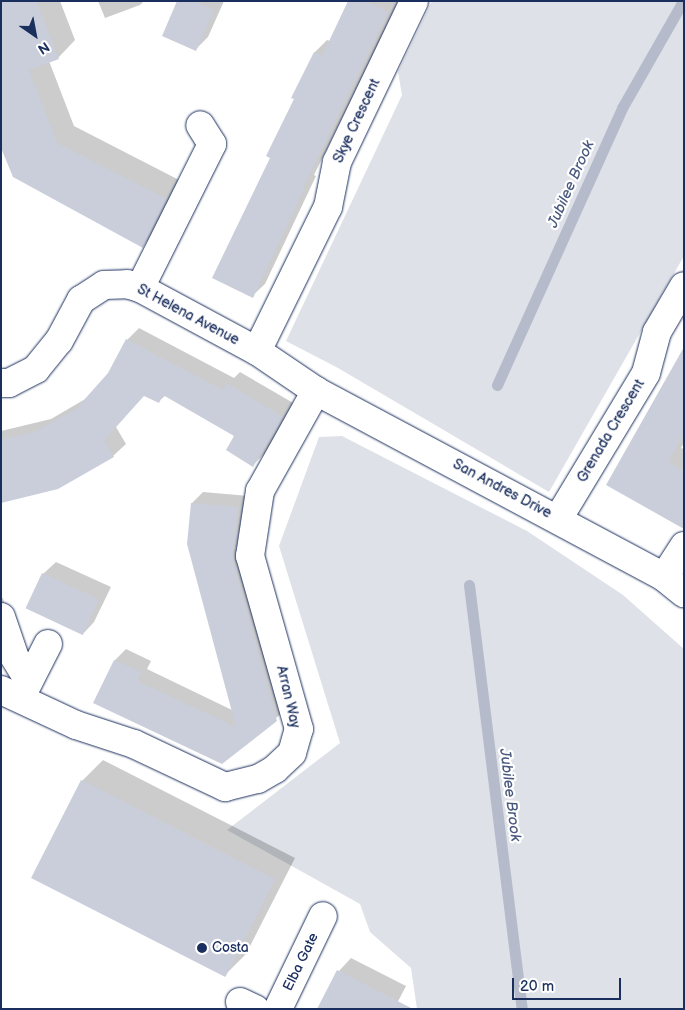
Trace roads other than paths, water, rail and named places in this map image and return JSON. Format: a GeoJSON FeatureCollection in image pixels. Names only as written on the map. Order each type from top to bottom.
{"type":"FeatureCollection","features":[{"type":"Feature","properties":{"kind":"street","name":"Skye Crescent"},"geometry":{"type":"LineString","coordinates":[[257,351],[328,207],[337,162],[414,1]]}},
{"type":"Feature","properties":{"kind":"street"},"geometry":{"type":"LineString","coordinates":[[140,288],[212,144],[200,125]]}},
{"type":"Feature","properties":{"kind":"street","name":"St Helena Avenue"},"geometry":{"type":"LineString","coordinates":[[1,383],[9,383],[36,370],[59,341],[81,300],[104,285],[127,284],[140,288],[257,351],[316,391]]}},
{"type":"Feature","properties":{"kind":"street","name":"Grenada Crescent"},"geometry":{"type":"LineString","coordinates":[[558,519],[646,373],[657,332],[684,286]]}},
{"type":"Feature","properties":{"kind":"street","name":"San Andres Drive"},"geometry":{"type":"LineString","coordinates":[[316,391],[558,519],[674,585]]}},
{"type":"Feature","properties":{"kind":"street","name":"Arran Way"},"geometry":{"type":"LineString","coordinates":[[17,690],[76,725],[134,744],[226,786],[258,778],[274,769],[292,753],[298,729],[250,556],[260,490],[316,391]]}},
{"type":"Feature","properties":{"kind":"street"},"geometry":{"type":"LineString","coordinates":[[674,585],[684,546]]}},
{"type":"Feature","properties":{"kind":"street"},"geometry":{"type":"LineString","coordinates":[[1,617],[15,658],[17,690]]}},
{"type":"Feature","properties":{"kind":"street"},"geometry":{"type":"LineString","coordinates":[[17,690],[48,644]]}},
{"type":"Feature","properties":{"kind":"street","name":"Elba Gate"},"geometry":{"type":"LineString","coordinates":[[278,1009],[324,916]]}},
{"type":"Feature","properties":{"kind":"waterway","name":"Jubilee Brook"},"geometry":{"type":"LineString","coordinates":[[497,385],[622,108],[683,1]]}},
{"type":"Feature","properties":{"kind":"waterway","name":"Jubilee Brook"},"geometry":{"type":"LineString","coordinates":[[469,585],[522,1009]]}},
{"type":"Feature","properties":{"kind":"place","name":"Costa"},"geometry":{"type":"Point","coordinates":[202,948]}}]}
